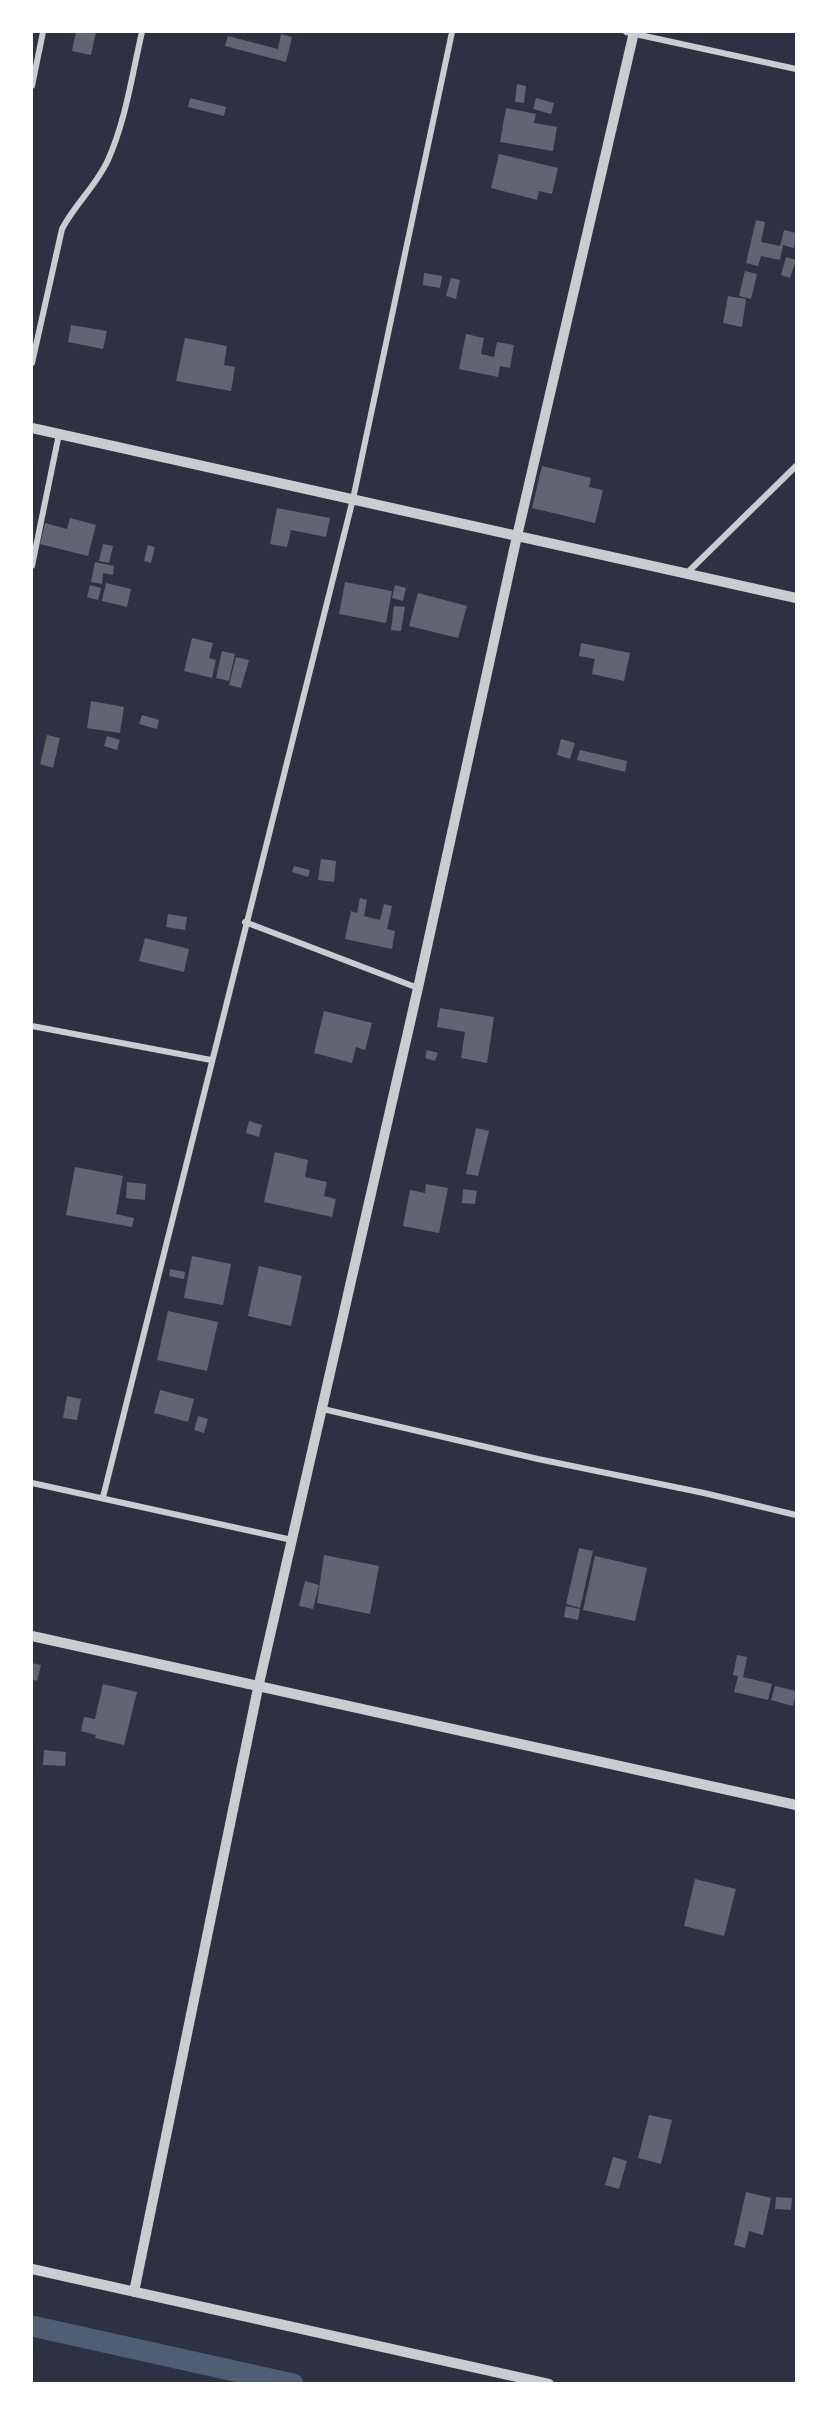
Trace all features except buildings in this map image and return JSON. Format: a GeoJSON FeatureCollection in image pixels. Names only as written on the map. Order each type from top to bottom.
{"type":"FeatureCollection","features":[{"type":"Feature","properties":{"kind":"street"},"geometry":{"type":"LineString","coordinates":[[32,86],[43,32]]}},
{"type":"Feature","properties":{"kind":"street"},"geometry":{"type":"LineString","coordinates":[[32,363],[62,229],[69,216],[96,182],[116,140],[142,32]]}},
{"type":"Feature","properties":{"kind":"street"},"geometry":{"type":"LineString","coordinates":[[103,1497],[352,500],[452,32]]}},
{"type":"Feature","properties":{"kind":"street"},"geometry":{"type":"LineString","coordinates":[[134,2292],[258,1688],[323,1409],[517,536],[632,32],[796,69]]}},
{"type":"Feature","properties":{"kind":"street"},"geometry":{"type":"LineString","coordinates":[[32,428],[796,598]]}},
{"type":"Feature","properties":{"kind":"street"},"geometry":{"type":"LineString","coordinates":[[32,566],[59,434]]}},
{"type":"Feature","properties":{"kind":"street"},"geometry":{"type":"LineString","coordinates":[[686,574],[796,466]]}},
{"type":"Feature","properties":{"kind":"street"},"geometry":{"type":"LineString","coordinates":[[246,922],[418,988]]}},
{"type":"Feature","properties":{"kind":"street"},"geometry":{"type":"LineString","coordinates":[[32,1026],[212,1060]]}},
{"type":"Feature","properties":{"kind":"street"},"geometry":{"type":"LineString","coordinates":[[323,1409],[538,1460],[704,1493],[796,1515]]}},
{"type":"Feature","properties":{"kind":"street"},"geometry":{"type":"LineString","coordinates":[[32,1483],[292,1540]]}},
{"type":"Feature","properties":{"kind":"street"},"geometry":{"type":"LineString","coordinates":[[32,1636],[258,1688],[796,1805]]}},
{"type":"Feature","properties":{"kind":"street"},"geometry":{"type":"LineString","coordinates":[[32,2269],[549,2384]]}},
{"type":"Feature","properties":{"kind":"waterway"},"geometry":{"type":"LineString","coordinates":[[32,2326],[293,2384]]}}]}
